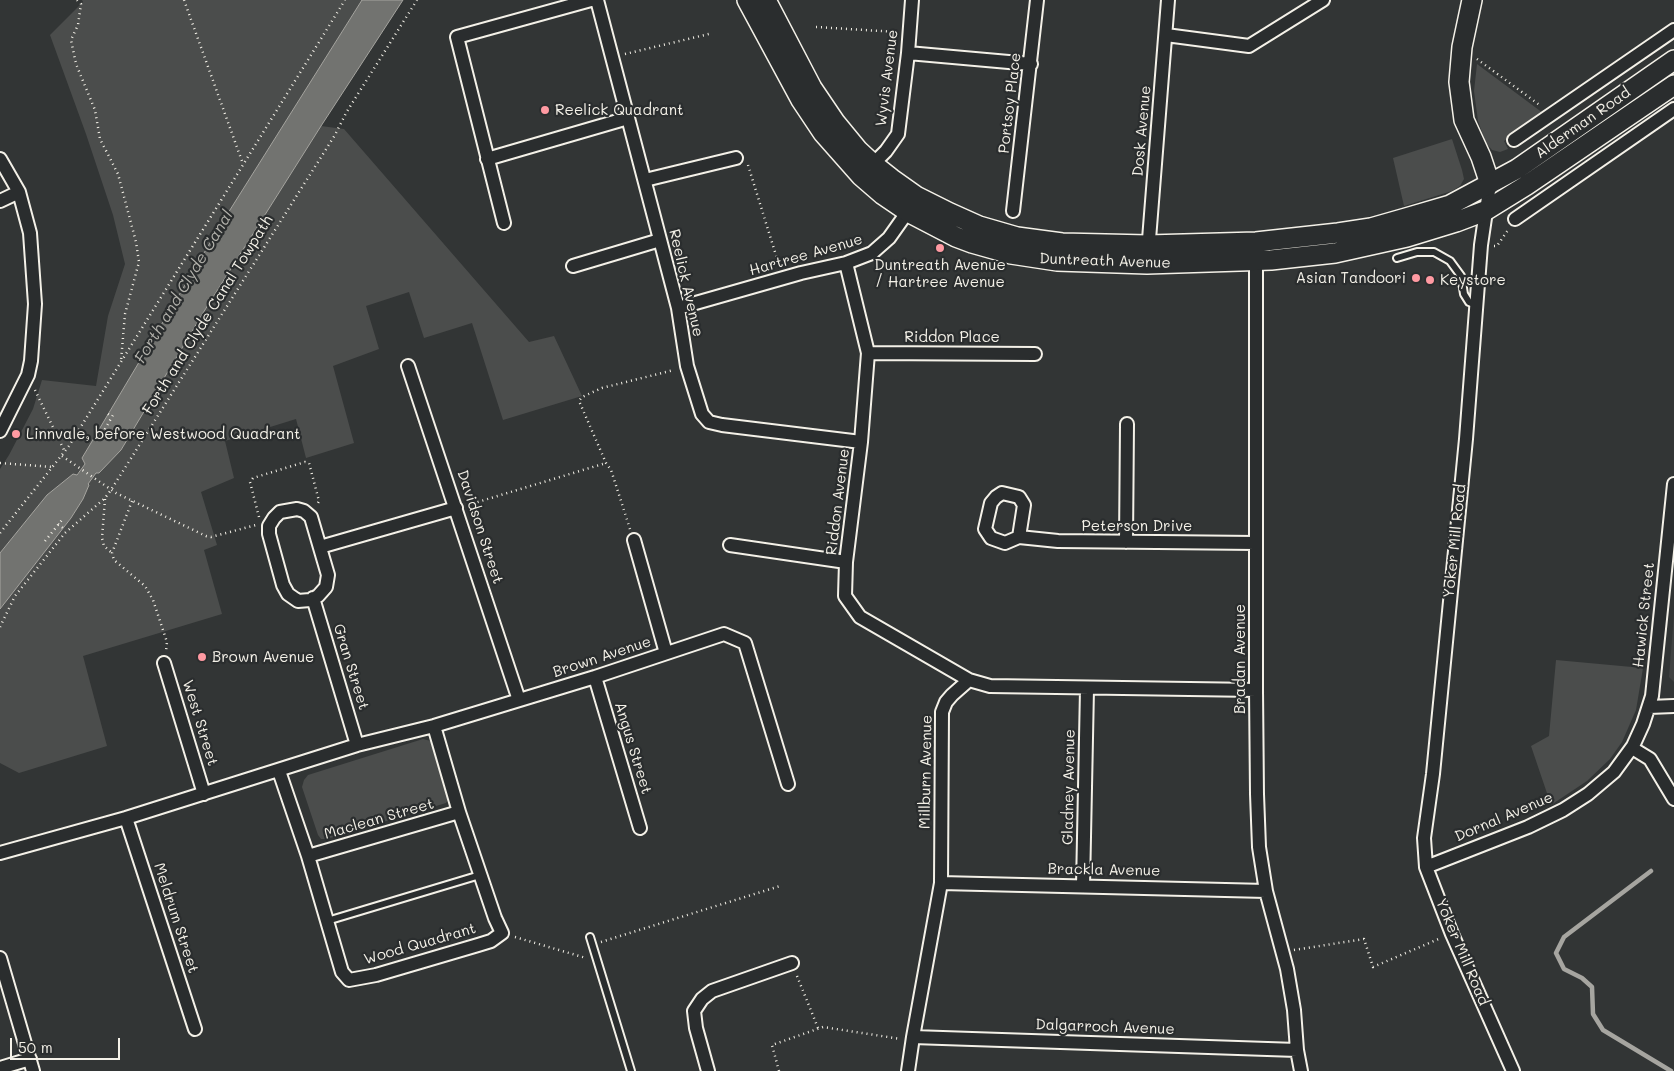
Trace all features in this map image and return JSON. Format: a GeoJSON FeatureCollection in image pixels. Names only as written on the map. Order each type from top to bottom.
{"type":"FeatureCollection","features":[{"type":"Feature","properties":{"kind":"street"},"geometry":{"type":"LineString","coordinates":[[504,223],[457,37],[591,0]]}},
{"type":"Feature","properties":{"kind":"street","name":"Reelick Avenue"},"geometry":{"type":"LineString","coordinates":[[597,0],[678,308],[687,366],[702,414],[709,422],[861,442]]}},
{"type":"Feature","properties":{"kind":"street","name":"Duntreath Avenue"},"geometry":{"type":"LineString","coordinates":[[747,0],[801,100],[823,133],[867,170]]}},
{"type":"Feature","properties":{"kind":"street","name":"Duntreath Avenue"},"geometry":{"type":"LineString","coordinates":[[766,0],[812,88],[834,122],[858,150],[867,170],[883,195],[950,213],[979,226],[1017,236],[1062,243],[1148,245],[1256,242],[1338,233],[1371,228],[1450,205],[1490,184]]}},
{"type":"Feature","properties":{"kind":"street","name":"Wyvis Avenue"},"geometry":{"type":"LineString","coordinates":[[867,170],[886,151],[898,134],[908,53],[912,0]]}},
{"type":"Feature","properties":{"kind":"street","name":"Portsoy Place"},"geometry":{"type":"LineString","coordinates":[[1014,211],[1038,0]]}},
{"type":"Feature","properties":{"kind":"street","name":"Dosk Avenue"},"geometry":{"type":"LineString","coordinates":[[1147,264],[1168,0]]}},
{"type":"Feature","properties":{"kind":"street"},"geometry":{"type":"LineString","coordinates":[[1166,35],[1249,46],[1323,0]]}},
{"type":"Feature","properties":{"kind":"street","name":"Yoker Mill Road"},"geometry":{"type":"LineString","coordinates":[[1472,0],[1462,47],[1459,82],[1464,120],[1481,157],[1490,184],[1481,245],[1466,439],[1424,838],[1426,868],[1452,934],[1513,1071]]}},
{"type":"Feature","properties":{"kind":"street","name":"Alderman Road"},"geometry":{"type":"LineString","coordinates":[[1514,140],[1674,30]]}},
{"type":"Feature","properties":{"kind":"street"},"geometry":{"type":"LineString","coordinates":[[908,53],[1031,64]]}},
{"type":"Feature","properties":{"kind":"street","name":"Alderman Road"},"geometry":{"type":"LineString","coordinates":[[1490,184],[1517,170],[1674,60]]}},
{"type":"Feature","properties":{"kind":"street","name":"Alderman Road"},"geometry":{"type":"LineString","coordinates":[[1485,211],[1528,185],[1674,85]]}},
{"type":"Feature","properties":{"kind":"street"},"geometry":{"type":"LineString","coordinates":[[1515,219],[1674,109]]}},
{"type":"Feature","properties":{"kind":"street"},"geometry":{"type":"LineString","coordinates":[[487,159],[628,118]]}},
{"type":"Feature","properties":{"kind":"street","name":"Alderman Road"},"geometry":{"type":"LineString","coordinates":[[1572,155],[1582,172]]}},
{"type":"Feature","properties":{"kind":"street"},"geometry":{"type":"LineString","coordinates":[[645,180],[736,158]]}},
{"type":"Feature","properties":{"kind":"street"},"geometry":{"type":"LineString","coordinates":[[0,159],[19,192],[30,233],[35,304],[31,361],[28,375],[0,430]]}},
{"type":"Feature","properties":{"kind":"street"},"geometry":{"type":"LineString","coordinates":[[0,200],[19,192]]}},
{"type":"Feature","properties":{"kind":"street","name":"Duntreath Avenue"},"geometry":{"type":"LineString","coordinates":[[912,204],[956,237],[1011,254],[1057,261],[1147,264],[1256,261],[1335,252],[1369,246],[1448,225],[1485,211]]}},
{"type":"Feature","properties":{"kind":"street","name":"Hartree Avenue"},"geometry":{"type":"LineString","coordinates":[[678,308],[783,278],[846,263],[872,253],[889,238],[912,204]]}},
{"type":"Feature","properties":{"kind":"street"},"geometry":{"type":"LineString","coordinates":[[573,266],[660,240]]}},
{"type":"Feature","properties":{"kind":"street","name":"Bradan Avenue"},"geometry":{"type":"LineString","coordinates":[[1256,242],[1256,690],[1259,847],[1266,891],[1283,952],[1294,1010],[1297,1050],[1302,1071]]}},
{"type":"Feature","properties":{"kind":"street","name":"Riddon Avenue"},"geometry":{"type":"LineString","coordinates":[[846,263],[868,353],[861,442],[846,562],[845,596],[860,616],[969,680]]}},
{"type":"Feature","properties":{"kind":"street","name":"Riddon Place"},"geometry":{"type":"LineString","coordinates":[[868,353],[1035,354]]}},
{"type":"Feature","properties":{"kind":"street","name":"Davidson Street"},"geometry":{"type":"LineString","coordinates":[[408,366],[519,700]]}},
{"type":"Feature","properties":{"kind":"street"},"geometry":{"type":"LineString","coordinates":[[1126,542],[1127,424]]}},
{"type":"Feature","properties":{"kind":"street","name":"Hawick Street"},"geometry":{"type":"LineString","coordinates":[[1632,747],[1643,724],[1650,702],[1674,484]]}},
{"type":"Feature","properties":{"kind":"street"},"geometry":{"type":"LineString","coordinates":[[320,547],[456,508]]}},
{"type":"Feature","properties":{"kind":"street"},"geometry":{"type":"LineString","coordinates":[[297,509],[311,516],[328,575],[326,587],[318,596],[298,601],[288,594],[283,585],[266,529],[280,512],[297,509]]}},
{"type":"Feature","properties":{"kind":"street","name":"Peterson Drive"},"geometry":{"type":"LineString","coordinates":[[1019,537],[1058,541],[1256,543]]}},
{"type":"Feature","properties":{"kind":"street"},"geometry":{"type":"LineString","coordinates":[[634,540],[666,653]]}},
{"type":"Feature","properties":{"kind":"street"},"geometry":{"type":"LineString","coordinates":[[730,545],[846,562]]}},
{"type":"Feature","properties":{"kind":"street","name":"Gran Street"},"geometry":{"type":"LineString","coordinates":[[313,598],[357,745]]}},
{"type":"Feature","properties":{"kind":"street","name":"Brown Avenue"},"geometry":{"type":"LineString","coordinates":[[0,853],[126,818],[357,745],[434,726],[595,677],[724,634],[744,643],[788,784]]}},
{"type":"Feature","properties":{"kind":"street","name":"West Street"},"geometry":{"type":"LineString","coordinates":[[164,663],[204,794]]}},
{"type":"Feature","properties":{"kind":"street","name":"Angus Street"},"geometry":{"type":"LineString","coordinates":[[595,677],[640,828]]}},
{"type":"Feature","properties":{"kind":"street"},"geometry":{"type":"LineString","coordinates":[[969,680],[990,686],[1087,689],[1256,690]]}},
{"type":"Feature","properties":{"kind":"street","name":"Millburn Avenue"},"geometry":{"type":"LineString","coordinates":[[908,1071],[912,1039],[941,883],[942,712],[946,702],[969,680]]}},
{"type":"Feature","properties":{"kind":"street","name":"Gladney Avenue"},"geometry":{"type":"LineString","coordinates":[[1083,886],[1087,689]]}},
{"type":"Feature","properties":{"kind":"street"},"geometry":{"type":"LineString","coordinates":[[1650,702],[1674,706]]}},
{"type":"Feature","properties":{"kind":"street","name":"Wood Quadrant"},"geometry":{"type":"LineString","coordinates":[[278,771],[308,856],[342,972],[349,980],[376,975],[490,942],[502,933],[495,918],[459,812],[434,726]]}},
{"type":"Feature","properties":{"kind":"street"},"geometry":{"type":"LineString","coordinates":[[1632,747],[1650,759],[1674,799]]}},
{"type":"Feature","properties":{"kind":"street","name":"Dornal Avenue"},"geometry":{"type":"LineString","coordinates":[[1426,868],[1528,827],[1563,810],[1588,794],[1614,772],[1632,747]]}},
{"type":"Feature","properties":{"kind":"street","name":"Maclean Street"},"geometry":{"type":"LineString","coordinates":[[308,856],[459,812]]}},
{"type":"Feature","properties":{"kind":"street","name":"Meldrum Street"},"geometry":{"type":"LineString","coordinates":[[126,818],[195,1029]]}},
{"type":"Feature","properties":{"kind":"street","name":"Brackla Avenue"},"geometry":{"type":"LineString","coordinates":[[941,883],[1266,891]]}},
{"type":"Feature","properties":{"kind":"street"},"geometry":{"type":"LineString","coordinates":[[0,958],[32,1065],[0,1068]]}},
{"type":"Feature","properties":{"kind":"street"},"geometry":{"type":"LineString","coordinates":[[708,1071],[696,1028],[694,1011],[702,999],[712,991],[792,963]]}},
{"type":"Feature","properties":{"kind":"street","name":"Dalgarroch Avenue"},"geometry":{"type":"LineString","coordinates":[[912,1039],[1297,1050]]}},
{"type":"Feature","properties":{"kind":"lane"},"geometry":{"type":"LineString","coordinates":[[1397,258],[1417,252],[1434,252],[1450,261],[1461,276],[1464,294],[1469,302],[1476,305]]}},
{"type":"Feature","properties":{"kind":"lane"},"geometry":{"type":"LineString","coordinates":[[327,921],[480,875]]}},
{"type":"Feature","properties":{"kind":"lane"},"geometry":{"type":"LineString","coordinates":[[590,937],[630,1071]]}},
{"type":"Feature","properties":{"kind":"path"},"geometry":{"type":"LineString","coordinates":[[77,0],[81,4],[78,25],[71,40],[76,64],[95,110],[100,139],[118,174],[136,242],[139,262],[125,314],[121,362]]}},
{"type":"Feature","properties":{"kind":"path"},"geometry":{"type":"LineString","coordinates":[[184,0],[243,164]]}},
{"type":"Feature","properties":{"kind":"path"},"geometry":{"type":"LineString","coordinates":[[0,533],[65,452],[345,0]]}},
{"type":"Feature","properties":{"kind":"path","name":"Forth and Clyde Canal Towpath"},"geometry":{"type":"LineString","coordinates":[[0,627],[15,596],[65,533],[105,498],[111,490],[335,135],[346,114],[417,0]]}},
{"type":"Feature","properties":{"kind":"path"},"geometry":{"type":"LineString","coordinates":[[816,27],[909,33]]}},
{"type":"Feature","properties":{"kind":"path"},"geometry":{"type":"LineString","coordinates":[[612,58],[709,34]]}},
{"type":"Feature","properties":{"kind":"path"},"geometry":{"type":"LineString","coordinates":[[1462,47],[1551,114]]}},
{"type":"Feature","properties":{"kind":"path"},"geometry":{"type":"LineString","coordinates":[[736,158],[745,156],[783,278]]}},
{"type":"Feature","properties":{"kind":"path"},"geometry":{"type":"LineString","coordinates":[[1481,245],[1497,246],[1515,219]]}},
{"type":"Feature","properties":{"kind":"path"},"geometry":{"type":"LineString","coordinates":[[634,540],[611,470],[606,463],[579,401],[582,397],[602,388],[687,366]]}},
{"type":"Feature","properties":{"kind":"path"},"geometry":{"type":"LineString","coordinates":[[28,375],[65,452]]}},
{"type":"Feature","properties":{"kind":"path"},"geometry":{"type":"LineString","coordinates":[[100,438],[113,416],[108,414]]}},
{"type":"Feature","properties":{"kind":"path"},"geometry":{"type":"LineString","coordinates":[[62,456],[111,490],[206,536],[211,537],[256,525],[266,529]]}},
{"type":"Feature","properties":{"kind":"path"},"geometry":{"type":"LineString","coordinates":[[266,529],[250,482],[253,478],[305,462],[309,464],[319,501],[311,516]]}},
{"type":"Feature","properties":{"kind":"path"},"geometry":{"type":"LineString","coordinates":[[0,463],[54,467]]}},
{"type":"Feature","properties":{"kind":"path"},"geometry":{"type":"LineString","coordinates":[[456,508],[606,463]]}},
{"type":"Feature","properties":{"kind":"path"},"geometry":{"type":"LineString","coordinates":[[105,498],[102,538],[104,546],[112,553],[114,560],[145,586],[154,600],[167,642],[164,663]]}},
{"type":"Feature","properties":{"kind":"path"},"geometry":{"type":"LineString","coordinates":[[112,553],[132,500]]}},
{"type":"Feature","properties":{"kind":"path"},"geometry":{"type":"LineString","coordinates":[[45,541],[62,520]]}},
{"type":"Feature","properties":{"kind":"path"},"geometry":{"type":"LineString","coordinates":[[58,524],[63,528]]}},
{"type":"Feature","properties":{"kind":"path"},"geometry":{"type":"LineString","coordinates":[[592,945],[780,886]]}},
{"type":"Feature","properties":{"kind":"path"},"geometry":{"type":"LineString","coordinates":[[502,933],[596,961]]}},
{"type":"Feature","properties":{"kind":"path"},"geometry":{"type":"LineString","coordinates":[[1283,952],[1364,939],[1373,968],[1452,934]]}},
{"type":"Feature","properties":{"kind":"path"},"geometry":{"type":"LineString","coordinates":[[792,963],[818,1028]]}},
{"type":"Feature","properties":{"kind":"path"},"geometry":{"type":"LineString","coordinates":[[779,1071],[772,1045],[818,1028],[823,1027],[912,1039]]}},
{"type":"Feature","properties":{"kind":"shaded area"},"geometry":{"type":"Polygon","coordinates":[[[82,0],[362,0],[223,221],[82,458],[85,464],[76,475],[73,474],[47,495],[0,553],[0,469],[33,409],[42,380],[96,386],[108,316],[125,264],[113,215],[50,35],[83,2],[82,0]]]}},
{"type":"Feature","properties":{"kind":"shaded area"},"geometry":{"type":"Polygon","coordinates":[[[1477,64],[1543,113],[1504,141],[1508,149],[1500,152],[1492,150],[1486,143],[1478,121],[1474,91],[1477,64]]]}},
{"type":"Feature","properties":{"kind":"shaded area"},"geometry":{"type":"Polygon","coordinates":[[[321,126],[344,129],[529,342],[554,336],[582,396],[503,420],[472,323],[424,338],[409,292],[366,306],[379,349],[333,366],[354,443],[306,458],[296,419],[225,441],[234,478],[201,492],[217,545],[204,550],[222,614],[83,656],[107,746],[19,773],[0,763],[0,609],[71,518],[83,499],[88,484],[96,473],[121,450],[203,313],[321,126]]]}},
{"type":"Feature","properties":{"kind":"shaded area"},"geometry":{"type":"Polygon","coordinates":[[[1452,139],[1464,179],[1460,186],[1452,191],[1404,206],[1393,158],[1452,139]]]}},
{"type":"Feature","properties":{"kind":"shaded area"},"geometry":{"type":"Polygon","coordinates":[[[1674,614],[1674,682],[1669,677],[1674,614]]]}},
{"type":"Feature","properties":{"kind":"shaded area"},"geometry":{"type":"Polygon","coordinates":[[[1556,660],[1643,668],[1636,710],[1622,742],[1610,759],[1587,781],[1551,805],[1531,746],[1549,736],[1556,660]]]}},
{"type":"Feature","properties":{"kind":"shaded area"},"geometry":{"type":"Polygon","coordinates":[[[423,739],[434,744],[450,796],[446,803],[327,839],[321,839],[302,787],[308,775],[423,739]]]}},
{"type":"Feature","properties":{"kind":"water","name":"Forth and Clyde Canal"},"geometry":{"type":"Polygon","coordinates":[[[362,0],[403,0],[203,313],[121,450],[99,473],[96,473],[88,484],[83,499],[71,518],[0,609],[0,553],[47,495],[73,474],[77,475],[85,464],[82,458],[223,221],[362,0]]]}},
{"type":"Feature","properties":{"kind":"waterway"},"geometry":{"type":"LineString","coordinates":[[1651,871],[1564,937],[1556,953],[1564,969],[1582,978],[1592,987],[1593,1014],[1603,1030],[1671,1071]]}},
{"type":"Feature","properties":{"kind":"place","name":"Reelick Quadrant"},"geometry":{"type":"Point","coordinates":[545,110]}},
{"type":"Feature","properties":{"kind":"place","name":"Duntreath Avenue / Hartree Avenue"},"geometry":{"type":"Point","coordinates":[940,248]}},
{"type":"Feature","properties":{"kind":"place","name":"Asian Tandoori"},"geometry":{"type":"Point","coordinates":[1416,278]}},
{"type":"Feature","properties":{"kind":"place","name":"Keystore"},"geometry":{"type":"Point","coordinates":[1430,280]}},
{"type":"Feature","properties":{"kind":"place","name":"Linnvale, before Westwood Quadrant"},"geometry":{"type":"Point","coordinates":[16,434]}},
{"type":"Feature","properties":{"kind":"place","name":"Brown Avenue"},"geometry":{"type":"Point","coordinates":[202,657]}}]}
